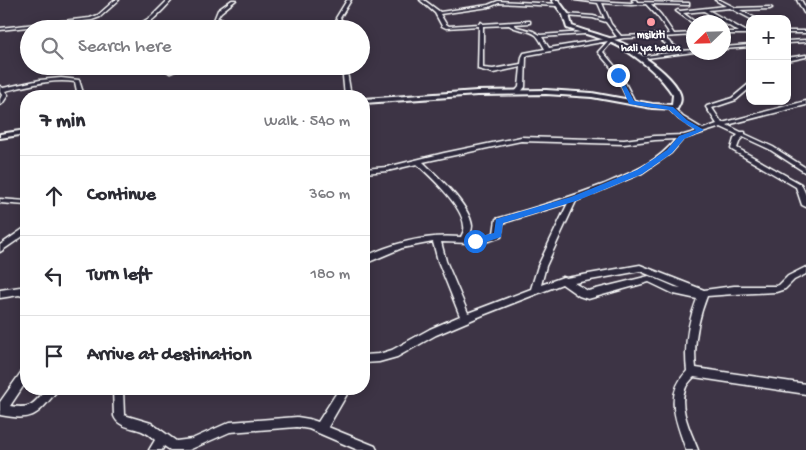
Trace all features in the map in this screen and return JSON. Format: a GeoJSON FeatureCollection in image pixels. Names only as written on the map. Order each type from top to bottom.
{"type":"FeatureCollection","features":[{"type":"Feature","properties":{"kind":"street"},"geometry":{"type":"LineString","coordinates":[[83,20],[99,16],[117,0]]}},
{"type":"Feature","properties":{"kind":"street"},"geometry":{"type":"LineString","coordinates":[[149,20],[170,0]]}},
{"type":"Feature","properties":{"kind":"street"},"geometry":{"type":"LineString","coordinates":[[220,20],[215,19],[219,11],[234,0]]}},
{"type":"Feature","properties":{"kind":"street"},"geometry":{"type":"LineString","coordinates":[[339,20],[338,18],[349,0]]}},
{"type":"Feature","properties":{"kind":"street"},"geometry":{"type":"LineString","coordinates":[[422,0],[437,12],[447,27],[529,22]]}},
{"type":"Feature","properties":{"kind":"street"},"geometry":{"type":"LineString","coordinates":[[577,0],[600,3],[635,1],[648,4],[688,4]]}},
{"type":"Feature","properties":{"kind":"street"},"geometry":{"type":"LineString","coordinates":[[717,0],[747,15]]}},
{"type":"Feature","properties":{"kind":"street"},"geometry":{"type":"LineString","coordinates":[[799,0],[806,13]]}},
{"type":"Feature","properties":{"kind":"street"},"geometry":{"type":"LineString","coordinates":[[437,12],[488,6],[492,1],[556,3],[566,15],[569,27],[626,48],[663,76],[677,95],[677,102],[674,107],[670,108]]}},
{"type":"Feature","properties":{"kind":"street"},"geometry":{"type":"LineString","coordinates":[[600,3],[608,21],[619,38]]}},
{"type":"Feature","properties":{"kind":"street"},"geometry":{"type":"LineString","coordinates":[[673,3],[679,12],[686,17]]}},
{"type":"Feature","properties":{"kind":"street"},"geometry":{"type":"LineString","coordinates":[[648,4],[672,34]]}},
{"type":"Feature","properties":{"kind":"street"},"geometry":{"type":"LineString","coordinates":[[679,12],[706,11],[730,7]]}},
{"type":"Feature","properties":{"kind":"street"},"geometry":{"type":"LineString","coordinates":[[736,9],[770,8]]}},
{"type":"Feature","properties":{"kind":"street"},"geometry":{"type":"LineString","coordinates":[[706,11],[746,32]]}},
{"type":"Feature","properties":{"kind":"street"},"geometry":{"type":"LineString","coordinates":[[566,15],[593,17],[608,21]]}},
{"type":"Feature","properties":{"kind":"street"},"geometry":{"type":"LineString","coordinates":[[510,22],[514,27],[530,30],[539,36],[548,50]]}},
{"type":"Feature","properties":{"kind":"street"},"geometry":{"type":"LineString","coordinates":[[481,24],[480,69],[494,71],[524,65]]}},
{"type":"Feature","properties":{"kind":"street"},"geometry":{"type":"LineString","coordinates":[[0,30],[20,28]]}},
{"type":"Feature","properties":{"kind":"street"},"geometry":{"type":"LineString","coordinates":[[791,32],[806,32]]}},
{"type":"Feature","properties":{"kind":"street"},"geometry":{"type":"LineString","coordinates":[[539,36],[584,33]]}},
{"type":"Feature","properties":{"kind":"street"},"geometry":{"type":"LineString","coordinates":[[731,33],[746,33]]}},
{"type":"Feature","properties":{"kind":"street"},"geometry":{"type":"LineString","coordinates":[[518,92],[522,87],[526,54],[635,35],[686,34]]}},
{"type":"Feature","properties":{"kind":"street"},"geometry":{"type":"LineString","coordinates":[[659,36],[680,53]]}},
{"type":"Feature","properties":{"kind":"street"},"geometry":{"type":"LineString","coordinates":[[609,41],[600,52],[616,71],[632,102]]}},
{"type":"Feature","properties":{"kind":"street"},"geometry":{"type":"LineString","coordinates":[[791,42],[806,41]]}},
{"type":"Feature","properties":{"kind":"street"},"geometry":{"type":"LineString","coordinates":[[731,47],[746,46]]}},
{"type":"Feature","properties":{"kind":"street"},"geometry":{"type":"LineString","coordinates":[[639,58],[686,52]]}},
{"type":"Feature","properties":{"kind":"street"},"geometry":{"type":"LineString","coordinates":[[791,59],[806,56]]}},
{"type":"Feature","properties":{"kind":"street"},"geometry":{"type":"LineString","coordinates":[[345,75],[347,90]]}},
{"type":"Feature","properties":{"kind":"street"},"geometry":{"type":"LineString","coordinates":[[0,103],[5,95],[1,89],[61,80],[75,80],[79,90]]}},
{"type":"Feature","properties":{"kind":"street"},"geometry":{"type":"LineString","coordinates":[[746,88],[734,99],[709,107],[720,125],[743,133],[771,148],[806,171]]}},
{"type":"Feature","properties":{"kind":"street"},"geometry":{"type":"LineString","coordinates":[[370,100],[518,92],[574,93],[670,108],[685,121],[701,130]]}},
{"type":"Feature","properties":{"kind":"street"},"geometry":{"type":"LineString","coordinates":[[370,170],[388,169],[444,155],[521,140],[624,142],[681,137],[701,130],[806,103]]}},
{"type":"Feature","properties":{"kind":"street"},"geometry":{"type":"LineString","coordinates":[[0,136],[20,133]]}},
{"type":"Feature","properties":{"kind":"street"},"geometry":{"type":"LineString","coordinates":[[743,133],[737,139],[734,149],[799,186],[806,205]]}},
{"type":"Feature","properties":{"kind":"street"},"geometry":{"type":"LineString","coordinates":[[370,258],[389,249],[436,239],[483,240],[490,238],[498,234],[499,221],[573,199],[649,167],[669,152],[681,137]]}},
{"type":"Feature","properties":{"kind":"street"},"geometry":{"type":"LineString","coordinates":[[420,162],[445,189],[462,213],[468,226],[464,240]]}},
{"type":"Feature","properties":{"kind":"street"},"geometry":{"type":"LineString","coordinates":[[535,290],[542,266],[573,199]]}},
{"type":"Feature","properties":{"kind":"street"},"geometry":{"type":"LineString","coordinates":[[0,201],[20,203]]}},
{"type":"Feature","properties":{"kind":"street"},"geometry":{"type":"LineString","coordinates":[[0,249],[20,234]]}},
{"type":"Feature","properties":{"kind":"street"},"geometry":{"type":"LineString","coordinates":[[436,239],[442,261],[465,318]]}},
{"type":"Feature","properties":{"kind":"street"},"geometry":{"type":"LineString","coordinates":[[370,359],[394,354],[433,332],[552,283],[639,268],[703,295]]}},
{"type":"Feature","properties":{"kind":"street"},"geometry":{"type":"LineString","coordinates":[[566,281],[585,294],[599,293],[649,279],[681,292],[703,295],[734,290],[776,290],[791,278],[806,270]]}},
{"type":"Feature","properties":{"kind":"street"},"geometry":{"type":"LineString","coordinates":[[0,294],[20,291]]}},
{"type":"Feature","properties":{"kind":"street"},"geometry":{"type":"LineString","coordinates":[[692,450],[680,415],[678,399],[682,385],[692,372],[690,348],[703,295]]}},
{"type":"Feature","properties":{"kind":"street"},"geometry":{"type":"LineString","coordinates":[[692,372],[806,388]]}},
{"type":"Feature","properties":{"kind":"street"},"geometry":{"type":"LineString","coordinates":[[0,410],[20,382]]}},
{"type":"Feature","properties":{"kind":"street"},"geometry":{"type":"LineString","coordinates":[[0,410],[30,413],[36,410],[47,395]]}},
{"type":"Feature","properties":{"kind":"street"},"geometry":{"type":"LineString","coordinates":[[118,395],[119,416],[121,419],[147,427],[175,447],[184,446],[230,427],[291,422],[309,424],[321,428],[358,446],[371,450]]}},
{"type":"Feature","properties":{"kind":"street"},"geometry":{"type":"LineString","coordinates":[[321,428],[341,395]]}},
{"type":"Feature","properties":{"kind":"street"},"geometry":{"type":"LineString","coordinates":[[155,450],[163,438]]}},
{"type":"Feature","properties":{"kind":"place","name":"msikiti hali ya hewa"},"geometry":{"type":"Point","coordinates":[651,22]}},
{"type":"Feature","properties":{"kind":"route"},"geometry":{"type":"LineString","coordinates":[[475,241],[496,236],[499,231],[499,221],[544,206],[573,199],[640,172],[669,152],[681,137],[701,130],[685,121],[670,108],[632,102],[618,79],[618,75]]}}]}
